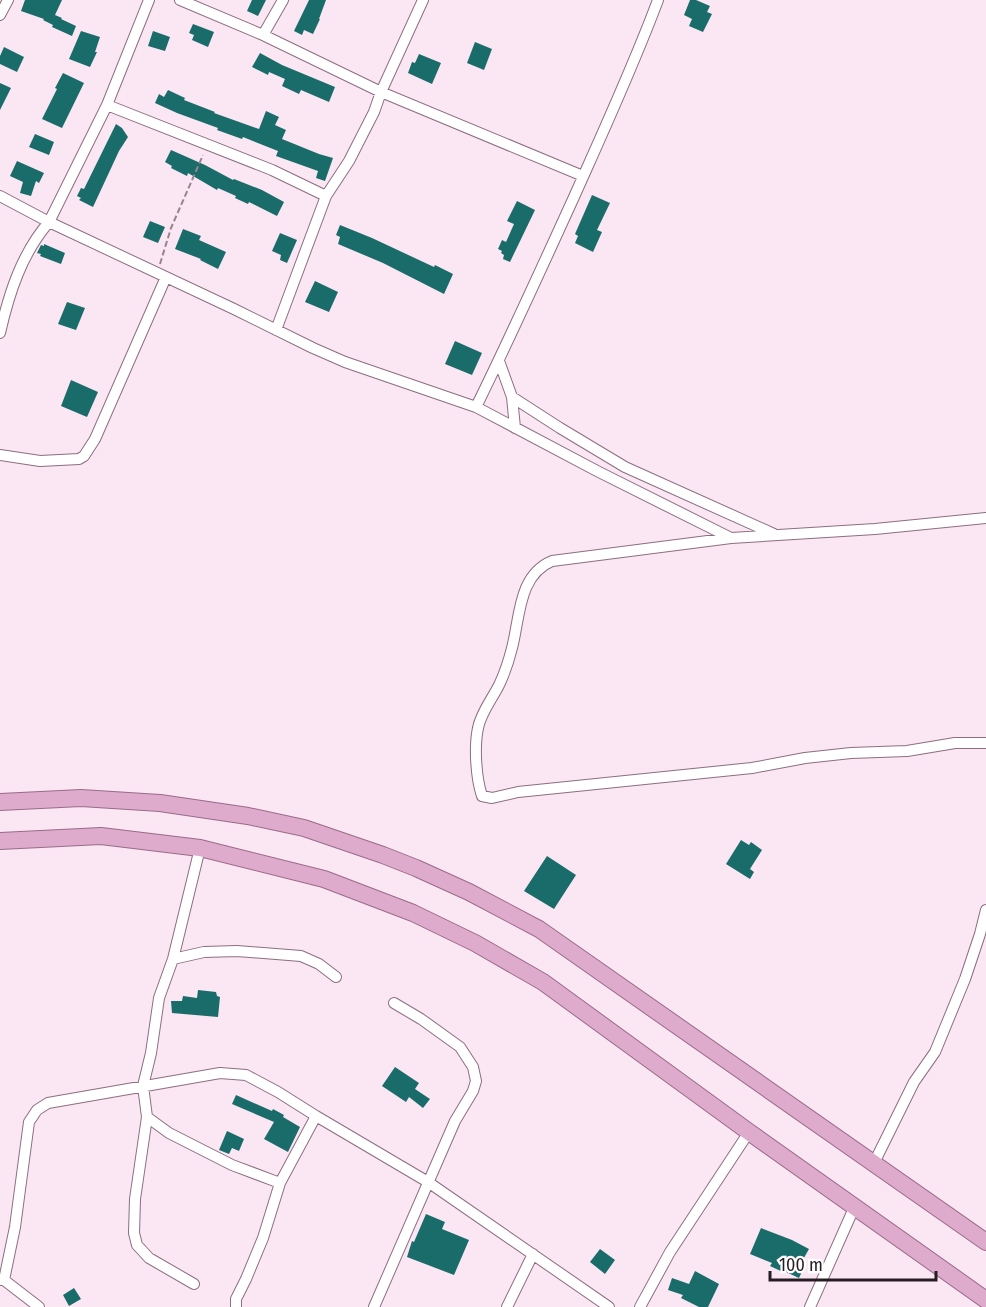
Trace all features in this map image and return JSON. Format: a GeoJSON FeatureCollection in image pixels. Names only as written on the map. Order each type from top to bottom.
{"type":"FeatureCollection","features":[{"type":"Feature","properties":{"kind":"highway"},"geometry":{"type":"LineString","coordinates":[[0,802],[81,798],[160,803],[248,816],[304,828],[416,868],[469,892],[539,929],[986,1242]]}},
{"type":"Feature","properties":{"kind":"highway"},"geometry":{"type":"LineString","coordinates":[[0,841],[101,836],[200,848],[324,879],[413,913],[475,943],[543,982],[854,1208],[986,1300]]}},
{"type":"Feature","properties":{"kind":"street"},"geometry":{"type":"LineString","coordinates":[[0,15],[8,0]]}},
{"type":"Feature","properties":{"kind":"street"},"geometry":{"type":"LineString","coordinates":[[0,333],[7,302],[22,262],[38,234],[49,222],[107,105],[149,0]]}},
{"type":"Feature","properties":{"kind":"street"},"geometry":{"type":"LineString","coordinates":[[180,0],[263,34],[381,92],[583,176]]}},
{"type":"Feature","properties":{"kind":"street"},"geometry":{"type":"LineString","coordinates":[[263,34],[283,0]]}},
{"type":"Feature","properties":{"kind":"street"},"geometry":{"type":"LineString","coordinates":[[276,330],[326,196],[354,151],[374,112],[423,0]]}},
{"type":"Feature","properties":{"kind":"street"},"geometry":{"type":"LineString","coordinates":[[476,407],[639,51],[658,0]]}},
{"type":"Feature","properties":{"kind":"street"},"geometry":{"type":"LineString","coordinates":[[107,105],[272,170],[326,196]]}},
{"type":"Feature","properties":{"kind":"street"},"geometry":{"type":"LineString","coordinates":[[0,196],[49,222],[345,362],[476,407],[731,538]]}},
{"type":"Feature","properties":{"kind":"street"},"geometry":{"type":"LineString","coordinates":[[0,455],[40,461],[79,459],[84,456],[95,439],[162,275]]}},
{"type":"Feature","properties":{"kind":"street"},"geometry":{"type":"LineString","coordinates":[[499,361],[512,397],[515,428]]}},
{"type":"Feature","properties":{"kind":"street"},"geometry":{"type":"LineString","coordinates":[[512,397],[625,467],[776,535]]}},
{"type":"Feature","properties":{"kind":"street"},"geometry":{"type":"LineString","coordinates":[[632,489],[646,477]]}},
{"type":"Feature","properties":{"kind":"street"},"geometry":{"type":"LineString","coordinates":[[986,518],[875,529],[731,538],[552,561],[541,565],[523,594],[512,649],[500,683],[485,709],[478,728],[476,750],[478,784],[482,796],[492,798],[518,792],[752,768],[852,753],[907,751],[955,743],[986,743]]}},
{"type":"Feature","properties":{"kind":"street"},"geometry":{"type":"LineString","coordinates":[[194,1284],[149,1258],[137,1245],[134,1233],[135,1199],[147,1117],[143,1086],[151,1053],[159,998],[173,958],[200,848]]}},
{"type":"Feature","properties":{"kind":"street"},"geometry":{"type":"LineString","coordinates":[[874,1163],[914,1082],[938,1044],[965,979],[986,910]]}},
{"type":"Feature","properties":{"kind":"street"},"geometry":{"type":"LineString","coordinates":[[173,958],[204,952],[237,951],[301,956],[319,964],[336,977]]}},
{"type":"Feature","properties":{"kind":"street"},"geometry":{"type":"LineString","coordinates":[[374,1307],[455,1121],[476,1082],[473,1067],[460,1047],[394,1002]]}},
{"type":"Feature","properties":{"kind":"street"},"geometry":{"type":"LineString","coordinates":[[39,1307],[2,1280],[15,1227],[29,1122],[37,1110],[48,1103],[220,1072],[246,1076],[278,1092],[428,1182],[609,1307]]}},
{"type":"Feature","properties":{"kind":"street"},"geometry":{"type":"LineString","coordinates":[[236,1307],[236,1299],[262,1238],[280,1183],[316,1116]]}},
{"type":"Feature","properties":{"kind":"street"},"geometry":{"type":"LineString","coordinates":[[147,1117],[169,1133],[232,1165],[280,1183]]}},
{"type":"Feature","properties":{"kind":"street"},"geometry":{"type":"LineString","coordinates":[[640,1307],[670,1252],[749,1132]]}},
{"type":"Feature","properties":{"kind":"street"},"geometry":{"type":"LineString","coordinates":[[810,1307],[854,1208]]}},
{"type":"Feature","properties":{"kind":"street"},"geometry":{"type":"LineString","coordinates":[[507,1307],[533,1254]]}},
{"type":"Feature","properties":{"kind":"path"},"geometry":{"type":"LineString","coordinates":[[162,275],[171,228],[208,144]]}},
{"type":"Feature","properties":{"kind":"building"},"geometry":{"type":"Polygon","coordinates":[[[25,0],[62,0],[55,15],[76,26],[72,36],[52,27],[53,25],[44,19],[21,11],[25,0]]]}},
{"type":"Feature","properties":{"kind":"building"},"geometry":{"type":"Polygon","coordinates":[[[252,0],[266,0],[258,16],[247,11],[252,0]]]}},
{"type":"Feature","properties":{"kind":"building"},"geometry":{"type":"Polygon","coordinates":[[[309,0],[326,0],[313,34],[304,30],[302,35],[294,31],[309,0]]]}},
{"type":"Feature","properties":{"kind":"building"},"geometry":{"type":"Polygon","coordinates":[[[690,0],[710,6],[707,12],[712,14],[703,32],[689,26],[692,19],[684,15],[690,0]]]}},
{"type":"Feature","properties":{"kind":"building"},"geometry":{"type":"Polygon","coordinates":[[[193,24],[214,32],[208,47],[192,40],[194,35],[189,33],[193,24]]]}},
{"type":"Feature","properties":{"kind":"building"},"geometry":{"type":"Polygon","coordinates":[[[81,31],[100,37],[95,52],[97,52],[90,67],[69,59],[81,31]]]}},
{"type":"Feature","properties":{"kind":"building"},"geometry":{"type":"Polygon","coordinates":[[[153,31],[170,37],[165,51],[148,46],[153,31]]]}},
{"type":"Feature","properties":{"kind":"building"},"geometry":{"type":"Polygon","coordinates":[[[475,42],[492,49],[484,70],[467,63],[475,42]]]}},
{"type":"Feature","properties":{"kind":"building"},"geometry":{"type":"Polygon","coordinates":[[[4,47],[24,57],[17,72],[0,64],[0,56],[4,47]]]}},
{"type":"Feature","properties":{"kind":"building"},"geometry":{"type":"Polygon","coordinates":[[[260,53],[282,65],[335,87],[329,102],[301,90],[299,94],[282,86],[285,79],[269,72],[268,75],[252,67],[260,53]]]}},
{"type":"Feature","properties":{"kind":"building"},"geometry":{"type":"Polygon","coordinates":[[[419,54],[441,63],[432,84],[408,73],[412,62],[415,63],[419,54]]]}},
{"type":"Feature","properties":{"kind":"building"},"geometry":{"type":"Polygon","coordinates":[[[63,73],[84,83],[62,128],[42,119],[63,73]]]}},
{"type":"Feature","properties":{"kind":"building"},"geometry":{"type":"Polygon","coordinates":[[[0,83],[11,88],[0,110],[0,83]]]}},
{"type":"Feature","properties":{"kind":"building"},"geometry":{"type":"Polygon","coordinates":[[[168,90],[214,113],[259,129],[266,111],[279,117],[275,125],[286,130],[282,139],[333,158],[325,181],[316,178],[318,171],[276,156],[278,151],[243,137],[242,139],[217,130],[218,128],[155,103],[159,94],[164,97],[168,90]]]}},
{"type":"Feature","properties":{"kind":"building"},"geometry":{"type":"Polygon","coordinates":[[[116,124],[128,137],[93,207],[79,200],[81,198],[77,196],[81,188],[84,189],[116,124]]]}},
{"type":"Feature","properties":{"kind":"building"},"geometry":{"type":"Polygon","coordinates":[[[35,134],[54,142],[49,155],[29,147],[35,134]]]}},
{"type":"Feature","properties":{"kind":"building"},"geometry":{"type":"Polygon","coordinates":[[[171,150],[284,202],[277,216],[218,188],[217,190],[188,173],[187,176],[171,168],[172,166],[165,162],[171,150]]]}},
{"type":"Feature","properties":{"kind":"building"},"geometry":{"type":"Polygon","coordinates":[[[17,161],[44,173],[39,183],[36,181],[31,196],[20,193],[23,182],[10,176],[17,161]]]}},
{"type":"Feature","properties":{"kind":"building"},"geometry":{"type":"Polygon","coordinates":[[[592,195],[610,203],[597,230],[602,232],[593,252],[575,243],[578,236],[575,234],[592,195]]]}},
{"type":"Feature","properties":{"kind":"building"},"geometry":{"type":"Polygon","coordinates":[[[517,201],[535,210],[510,262],[503,259],[502,251],[498,249],[502,240],[506,242],[514,224],[507,221],[517,201]]]}},
{"type":"Feature","properties":{"kind":"building"},"geometry":{"type":"Polygon","coordinates":[[[150,221],[165,227],[158,243],[143,237],[150,221]]]}},
{"type":"Feature","properties":{"kind":"building"},"geometry":{"type":"Polygon","coordinates":[[[340,225],[453,274],[444,294],[383,263],[338,244],[340,237],[336,235],[340,225]]]}},
{"type":"Feature","properties":{"kind":"building"},"geometry":{"type":"Polygon","coordinates":[[[183,229],[201,236],[199,240],[226,252],[218,269],[201,259],[175,249],[183,229]]]}},
{"type":"Feature","properties":{"kind":"building"},"geometry":{"type":"Polygon","coordinates":[[[280,233],[297,240],[287,263],[280,260],[281,255],[272,251],[280,233]]]}},
{"type":"Feature","properties":{"kind":"building"},"geometry":{"type":"Polygon","coordinates":[[[44,244],[65,253],[61,264],[37,253],[44,244]]]}},
{"type":"Feature","properties":{"kind":"building"},"geometry":{"type":"Polygon","coordinates":[[[315,281],[338,292],[329,312],[305,302],[315,281]]]}},
{"type":"Feature","properties":{"kind":"building"},"geometry":{"type":"Polygon","coordinates":[[[67,302],[85,308],[76,330],[58,324],[67,302]]]}},
{"type":"Feature","properties":{"kind":"building"},"geometry":{"type":"Polygon","coordinates":[[[455,341],[482,353],[472,375],[445,364],[455,341]]]}},
{"type":"Feature","properties":{"kind":"building"},"geometry":{"type":"Polygon","coordinates":[[[71,380],[98,392],[87,417],[61,406],[71,380]]]}},
{"type":"Feature","properties":{"kind":"building"},"geometry":{"type":"Polygon","coordinates":[[[741,840],[749,845],[751,842],[762,850],[750,869],[754,872],[750,879],[726,864],[741,840]]]}},
{"type":"Feature","properties":{"kind":"building"},"geometry":{"type":"Polygon","coordinates":[[[547,856],[576,875],[554,909],[524,891],[547,856]]]}},
{"type":"Feature","properties":{"kind":"building"},"geometry":{"type":"Polygon","coordinates":[[[198,990],[216,992],[220,997],[218,1017],[172,1013],[171,1001],[182,1001],[183,996],[197,998],[198,990]]]}},
{"type":"Feature","properties":{"kind":"building"},"geometry":{"type":"Polygon","coordinates":[[[395,1067],[419,1083],[415,1089],[430,1099],[423,1108],[409,1097],[406,1102],[382,1086],[395,1067]]]}},
{"type":"Feature","properties":{"kind":"building"},"geometry":{"type":"Polygon","coordinates":[[[236,1095],[272,1111],[273,1109],[300,1127],[288,1152],[264,1139],[274,1122],[232,1104],[236,1095]]]}},
{"type":"Feature","properties":{"kind":"building"},"geometry":{"type":"Polygon","coordinates":[[[227,1131],[244,1139],[239,1151],[232,1148],[229,1154],[219,1150],[227,1131]]]}},
{"type":"Feature","properties":{"kind":"building"},"geometry":{"type":"Polygon","coordinates":[[[426,1214],[445,1222],[442,1229],[469,1240],[454,1275],[407,1257],[412,1241],[414,1242],[426,1214]]]}},
{"type":"Feature","properties":{"kind":"building"},"geometry":{"type":"Polygon","coordinates":[[[761,1228],[809,1249],[801,1263],[805,1265],[799,1278],[770,1266],[772,1263],[750,1254],[761,1228]]]}},
{"type":"Feature","properties":{"kind":"building"},"geometry":{"type":"Polygon","coordinates":[[[600,1249],[615,1260],[605,1274],[590,1262],[600,1249]]]}},
{"type":"Feature","properties":{"kind":"building"},"geometry":{"type":"Polygon","coordinates":[[[695,1271],[719,1284],[708,1307],[699,1307],[681,1298],[683,1295],[668,1290],[672,1278],[689,1284],[695,1271]]]}},
{"type":"Feature","properties":{"kind":"building"},"geometry":{"type":"Polygon","coordinates":[[[74,1288],[81,1299],[69,1306],[63,1295],[74,1288]]]}}]}
